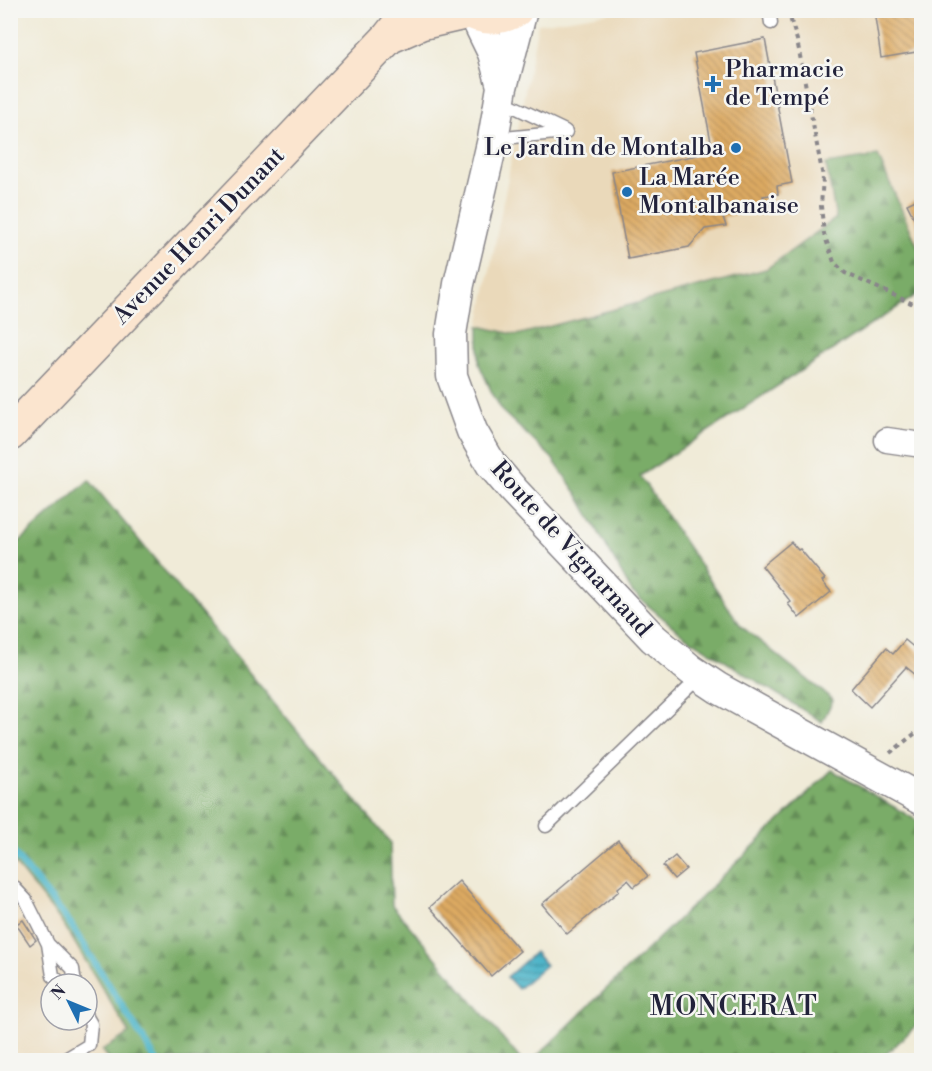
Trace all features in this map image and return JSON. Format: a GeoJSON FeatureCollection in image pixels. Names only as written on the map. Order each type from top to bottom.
{"type":"FeatureCollection","features":[{"type":"Feature","properties":{"kind":"main road","name":"Avenue Henri Dunant"},"geometry":{"type":"LineString","coordinates":[[10,434],[388,38],[410,10]]}},
{"type":"Feature","properties":{"kind":"main road","name":"Avenue Henri Dunant"},"geometry":{"type":"LineString","coordinates":[[388,38],[421,23],[470,12],[491,18],[508,15],[516,10]]}},
{"type":"Feature","properties":{"kind":"street","name":"Route de Vignarnaud"},"geometry":{"type":"LineString","coordinates":[[522,10],[459,284],[451,334],[452,376],[472,431],[491,464],[653,638],[701,677],[728,694],[921,800]]}},
{"type":"Feature","properties":{"kind":"street","name":"Route de Vignarnaud"},"geometry":{"type":"LineString","coordinates":[[470,12],[494,53],[501,94]]}},
{"type":"Feature","properties":{"kind":"street"},"geometry":{"type":"LineString","coordinates":[[887,440],[921,445]]}},
{"type":"Feature","properties":{"kind":"lane"},"geometry":{"type":"LineString","coordinates":[[493,139],[566,132],[501,94]]}},
{"type":"Feature","properties":{"kind":"lane"},"geometry":{"type":"LineString","coordinates":[[546,826],[701,677]]}},
{"type":"Feature","properties":{"kind":"lane"},"geometry":{"type":"LineString","coordinates":[[10,883],[26,900],[48,944],[52,972]]}},
{"type":"Feature","properties":{"kind":"lane"},"geometry":{"type":"LineString","coordinates":[[48,944],[74,969],[74,972]]}},
{"type":"Feature","properties":{"kind":"lane"},"geometry":{"type":"LineString","coordinates":[[64,1060],[89,1045],[90,1032]]}},
{"type":"Feature","properties":{"kind":"path"},"geometry":{"type":"LineString","coordinates":[[788,10],[797,40],[823,177],[821,206],[824,234],[834,262],[845,273],[921,308]]}},
{"type":"Feature","properties":{"kind":"path"},"geometry":{"type":"LineString","coordinates":[[868,770],[921,728]]}},
{"type":"Feature","properties":{"kind":"shaded area"},"geometry":{"type":"Polygon","coordinates":[[[628,10],[921,11],[921,254],[878,157],[827,164],[836,218],[766,269],[517,335],[479,326],[538,24],[628,10]]]}},
{"type":"Feature","properties":{"kind":"shaded area"},"geometry":{"type":"Polygon","coordinates":[[[10,859],[64,925],[92,972],[39,972],[39,1032],[99,1032],[99,984],[129,1034],[102,1051],[108,1060],[11,1060],[10,859]]]}},
{"type":"Feature","properties":{"kind":"green space"},"geometry":{"type":"Polygon","coordinates":[[[878,156],[921,254],[921,292],[640,476],[741,626],[833,700],[822,722],[683,635],[632,592],[577,494],[552,458],[503,412],[492,393],[479,364],[479,326],[517,335],[766,269],[836,218],[826,164],[878,156]]]}},
{"type":"Feature","properties":{"kind":"green space"},"geometry":{"type":"Polygon","coordinates":[[[89,480],[390,842],[392,905],[521,1060],[108,1060],[102,1051],[129,1033],[99,983],[99,972],[92,972],[64,925],[11,859],[11,549],[89,480]]]}},
{"type":"Feature","properties":{"kind":"green space"},"geometry":{"type":"Polygon","coordinates":[[[832,770],[921,823],[921,1021],[880,1060],[533,1060],[832,770]]]}},
{"type":"Feature","properties":{"kind":"water"},"geometry":{"type":"Polygon","coordinates":[[[535,952],[546,965],[518,989],[507,977],[535,952]]]}},
{"type":"Feature","properties":{"kind":"building"},"geometry":{"type":"Polygon","coordinates":[[[874,10],[922,10],[922,51],[881,58],[874,10]]]}},
{"type":"Feature","properties":{"kind":"building"},"geometry":{"type":"Polygon","coordinates":[[[765,39],[792,183],[777,186],[778,194],[763,196],[765,208],[723,217],[726,226],[705,229],[689,247],[628,259],[612,172],[713,152],[694,53],[765,39]]]}},
{"type":"Feature","properties":{"kind":"building"},"geometry":{"type":"Polygon","coordinates":[[[922,197],[922,234],[907,204],[922,197]]]}},
{"type":"Feature","properties":{"kind":"building"},"geometry":{"type":"Polygon","coordinates":[[[791,542],[798,550],[800,549],[825,579],[822,581],[831,592],[799,618],[788,604],[791,602],[762,566],[791,542]]]}},
{"type":"Feature","properties":{"kind":"building"},"geometry":{"type":"Polygon","coordinates":[[[905,640],[922,654],[922,680],[906,667],[870,707],[851,689],[886,648],[893,654],[905,640]]]}},
{"type":"Feature","properties":{"kind":"building"},"geometry":{"type":"Polygon","coordinates":[[[618,840],[648,876],[634,887],[628,880],[618,888],[619,891],[567,934],[542,904],[618,840]]]}},
{"type":"Feature","properties":{"kind":"building"},"geometry":{"type":"Polygon","coordinates":[[[675,856],[686,869],[674,879],[663,866],[675,856]]]}},
{"type":"Feature","properties":{"kind":"building"},"geometry":{"type":"Polygon","coordinates":[[[459,881],[520,951],[491,976],[430,907],[459,881]]]}},
{"type":"Feature","properties":{"kind":"building"},"geometry":{"type":"Polygon","coordinates":[[[23,920],[36,940],[30,945],[16,924],[23,920]]]}},
{"type":"Feature","properties":{"kind":"waterway"},"geometry":{"type":"LineString","coordinates":[[10,849],[70,923],[156,1060]]}},
{"type":"Feature","properties":{"kind":"place","name":"Pharmacie de Tempé"},"geometry":{"type":"Point","coordinates":[713,84]}},
{"type":"Feature","properties":{"kind":"place","name":"Le Jardin de Montalba"},"geometry":{"type":"Point","coordinates":[736,148]}},
{"type":"Feature","properties":{"kind":"place","name":"La Marée Montalbanaise"},"geometry":{"type":"Point","coordinates":[627,192]}},
{"type":"Feature","properties":{"kind":"district","name":"MONCERAT"},"geometry":{"type":"Point","coordinates":[734,1007]}}]}
